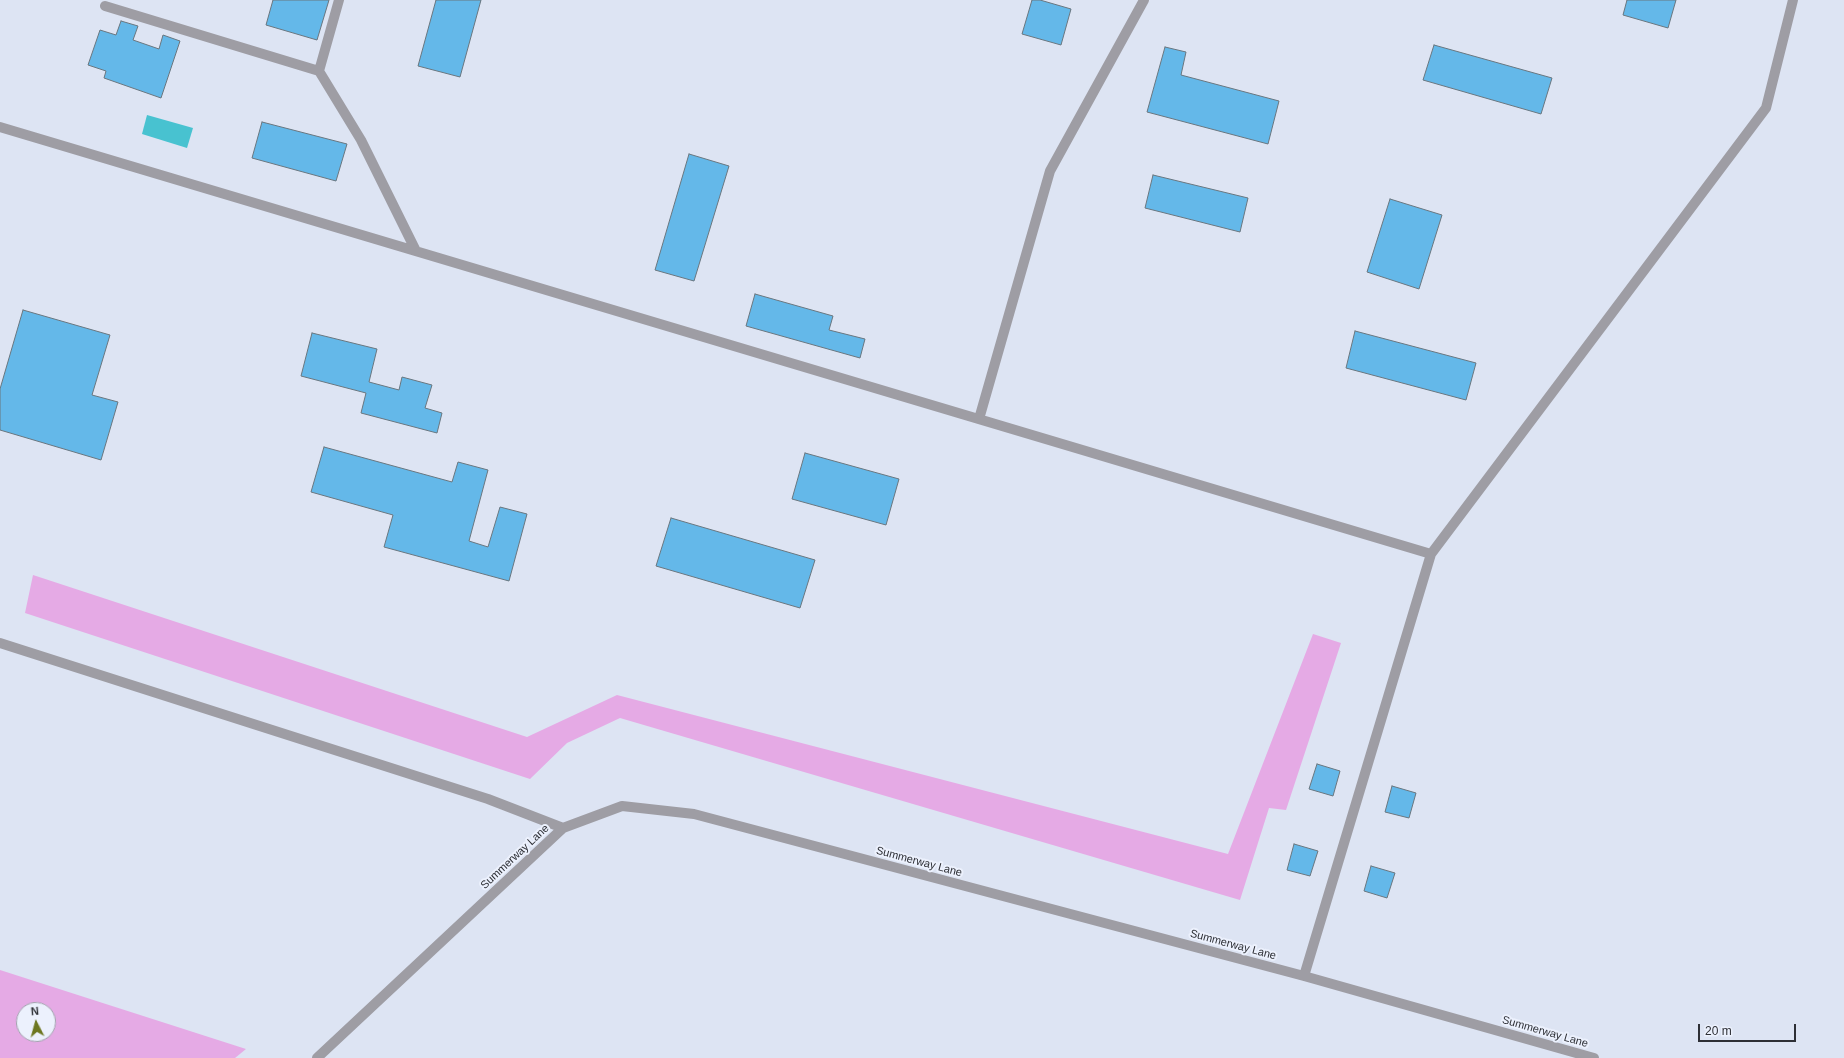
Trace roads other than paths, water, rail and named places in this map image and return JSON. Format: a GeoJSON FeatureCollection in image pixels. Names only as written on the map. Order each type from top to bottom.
{"type":"FeatureCollection","features":[{"type":"Feature","properties":{"kind":"street"},"geometry":{"type":"LineString","coordinates":[[319,71],[339,0]]}},
{"type":"Feature","properties":{"kind":"street"},"geometry":{"type":"LineString","coordinates":[[979,419],[1050,171],[1144,0]]}},
{"type":"Feature","properties":{"kind":"street"},"geometry":{"type":"LineString","coordinates":[[1304,976],[1431,554],[1766,108],[1793,0]]}},
{"type":"Feature","properties":{"kind":"street"},"geometry":{"type":"LineString","coordinates":[[105,6],[319,71],[361,140],[416,251]]}},
{"type":"Feature","properties":{"kind":"street"},"geometry":{"type":"LineString","coordinates":[[0,127],[1431,554]]}},
{"type":"Feature","properties":{"kind":"street"},"geometry":{"type":"LineString","coordinates":[[0,643],[488,799],[563,828]]}},
{"type":"Feature","properties":{"kind":"street","name":"Summerway Lane"},"geometry":{"type":"LineString","coordinates":[[317,1058],[563,828],[622,806],[694,814],[1304,976],[1594,1058]]}},
{"type":"Feature","properties":{"kind":"water"},"geometry":{"type":"Polygon","coordinates":[[[147,115],[193,128],[187,148],[142,134],[147,115]]]}}]}
